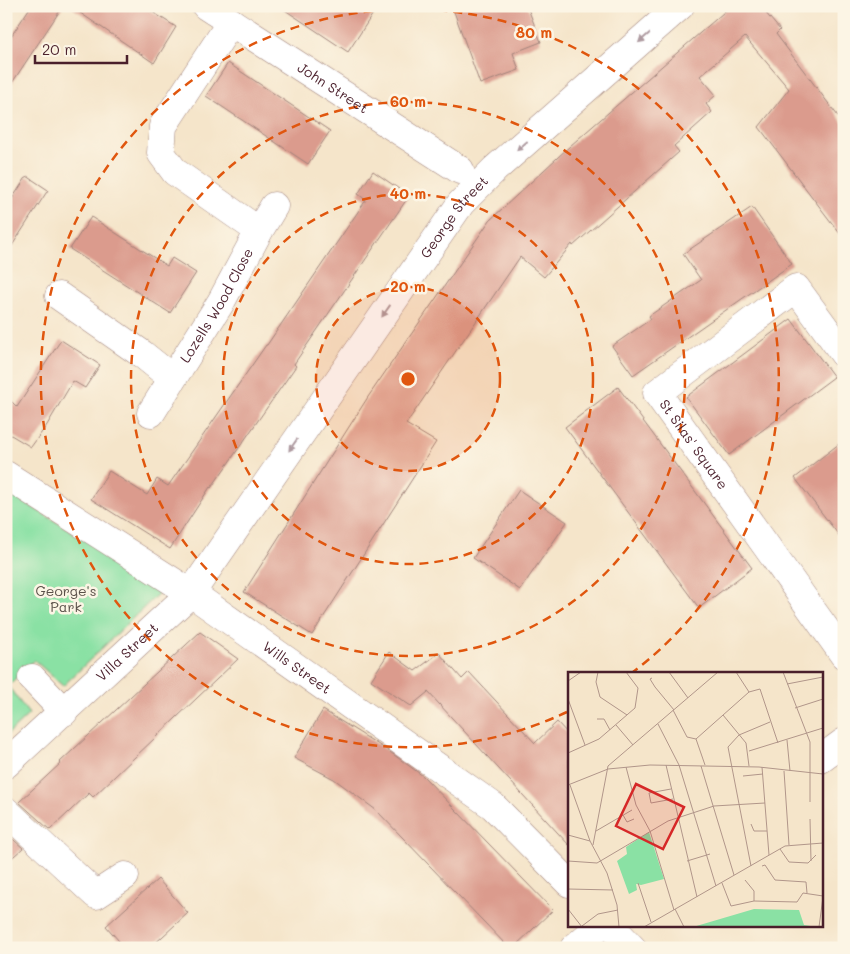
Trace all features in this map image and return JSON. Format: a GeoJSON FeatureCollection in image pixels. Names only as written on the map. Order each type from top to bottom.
{"type":"FeatureCollection","features":[{"type":"Feature","properties":{"kind":"street","name":"John Street"},"geometry":{"type":"LineString","coordinates":[[206,6],[389,126],[460,170]]}},
{"type":"Feature","properties":{"kind":"street","name":"George Street"},"geometry":{"type":"LineString","coordinates":[[191,593],[461,203],[495,169],[680,6]]}},
{"type":"Feature","properties":{"kind":"street","name":"Lozells Wood Close"},"geometry":{"type":"LineString","coordinates":[[231,22],[163,126],[161,154],[175,172],[259,231]]}},
{"type":"Feature","properties":{"kind":"street","name":"Lozells Wood Close"},"geometry":{"type":"LineString","coordinates":[[151,413],[221,302],[274,206]]}},
{"type":"Feature","properties":{"kind":"street","name":"St Silas' Square"},"geometry":{"type":"LineString","coordinates":[[844,354],[796,288],[657,393],[844,655]]}},
{"type":"Feature","properties":{"kind":"street","name":"Lozells Wood Close"},"geometry":{"type":"LineString","coordinates":[[59,296],[142,354],[172,378]]}},
{"type":"Feature","properties":{"kind":"street","name":"Wills Street"},"geometry":{"type":"LineString","coordinates":[[6,475],[191,593],[493,806],[568,882]]}},
{"type":"Feature","properties":{"kind":"street","name":"Villa Street"},"geometry":{"type":"LineString","coordinates":[[6,764],[191,593]]}},
{"type":"Feature","properties":{"kind":"street"},"geometry":{"type":"LineString","coordinates":[[32,678],[64,712]]}},
{"type":"Feature","properties":{"kind":"street"},"geometry":{"type":"LineString","coordinates":[[822,758],[844,742]]}},
{"type":"Feature","properties":{"kind":"street"},"geometry":{"type":"LineString","coordinates":[[6,811],[96,895],[125,876]]}},
{"type":"Feature","properties":{"kind":"street"},"geometry":{"type":"LineString","coordinates":[[574,948],[600,926]]}},
{"type":"Feature","properties":{"kind":"street"},"geometry":{"type":"LineString","coordinates":[[611,926],[632,948]]}},
{"type":"Feature","properties":{"kind":"green space","name":"George's Park"},"geometry":{"type":"Polygon","coordinates":[[[6,491],[164,588],[63,686],[34,660],[8,686],[29,714],[6,736],[6,491]]]}},
{"type":"Feature","properties":{"kind":"building"},"geometry":{"type":"Polygon","coordinates":[[[31,6],[63,6],[6,92],[6,44],[31,6]]]}},
{"type":"Feature","properties":{"kind":"building"},"geometry":{"type":"Polygon","coordinates":[[[70,6],[143,6],[176,27],[154,63],[70,6]]]}},
{"type":"Feature","properties":{"kind":"building"},"geometry":{"type":"Polygon","coordinates":[[[279,6],[378,6],[348,52],[279,6]]]}},
{"type":"Feature","properties":{"kind":"building"},"geometry":{"type":"Polygon","coordinates":[[[452,6],[527,6],[541,42],[513,53],[519,70],[480,84],[452,6]]]}},
{"type":"Feature","properties":{"kind":"building"},"geometry":{"type":"Polygon","coordinates":[[[731,6],[760,6],[780,30],[776,34],[844,124],[844,239],[759,127],[789,89],[745,37],[700,76],[716,95],[706,104],[712,112],[674,146],[679,152],[573,246],[572,244],[544,277],[520,257],[406,424],[436,442],[312,635],[244,592],[368,397],[490,220],[570,146],[731,6]]]}},
{"type":"Feature","properties":{"kind":"building"},"geometry":{"type":"Polygon","coordinates":[[[228,63],[330,131],[308,164],[206,96],[228,63]]]}},
{"type":"Feature","properties":{"kind":"building"},"geometry":{"type":"Polygon","coordinates":[[[373,171],[409,196],[294,364],[296,366],[210,487],[170,549],[91,499],[109,471],[147,495],[157,479],[168,486],[366,200],[358,194],[373,171]]]}},
{"type":"Feature","properties":{"kind":"building"},"geometry":{"type":"Polygon","coordinates":[[[27,176],[48,190],[6,255],[6,208],[27,176]]]}},
{"type":"Feature","properties":{"kind":"building"},"geometry":{"type":"Polygon","coordinates":[[[752,207],[792,264],[633,375],[612,346],[651,319],[649,316],[701,280],[683,254],[752,207]]]}},
{"type":"Feature","properties":{"kind":"building"},"geometry":{"type":"Polygon","coordinates":[[[91,217],[167,266],[172,258],[196,273],[170,313],[70,249],[91,217]]]}},
{"type":"Feature","properties":{"kind":"building"},"geometry":{"type":"Polygon","coordinates":[[[791,319],[834,377],[729,455],[686,397],[791,319]]]}},
{"type":"Feature","properties":{"kind":"building"},"geometry":{"type":"Polygon","coordinates":[[[61,340],[100,365],[85,388],[73,381],[47,425],[31,447],[6,432],[6,396],[17,407],[61,340]]]}},
{"type":"Feature","properties":{"kind":"building"},"geometry":{"type":"Polygon","coordinates":[[[618,387],[752,568],[699,608],[565,427],[618,387]]]}},
{"type":"Feature","properties":{"kind":"building"},"geometry":{"type":"Polygon","coordinates":[[[844,440],[844,542],[795,478],[844,440]]]}},
{"type":"Feature","properties":{"kind":"building"},"geometry":{"type":"Polygon","coordinates":[[[519,490],[567,522],[520,590],[473,558],[519,490]]]}},
{"type":"Feature","properties":{"kind":"building"},"geometry":{"type":"Polygon","coordinates":[[[200,632],[238,659],[93,797],[89,793],[50,830],[19,802],[200,632]]]}},
{"type":"Feature","properties":{"kind":"building"},"geometry":{"type":"Polygon","coordinates":[[[389,652],[415,671],[439,653],[462,679],[469,672],[535,743],[557,722],[568,734],[568,844],[428,692],[411,706],[371,680],[389,652]]]}},
{"type":"Feature","properties":{"kind":"building"},"geometry":{"type":"Polygon","coordinates":[[[323,710],[390,752],[423,776],[553,910],[513,948],[509,948],[376,810],[334,779],[294,758],[323,710]]]}},
{"type":"Feature","properties":{"kind":"building"},"geometry":{"type":"Polygon","coordinates":[[[6,833],[23,848],[6,863],[6,833]]]}},
{"type":"Feature","properties":{"kind":"building"},"geometry":{"type":"Polygon","coordinates":[[[158,879],[188,913],[150,948],[125,948],[106,926],[158,879]]]}}]}
